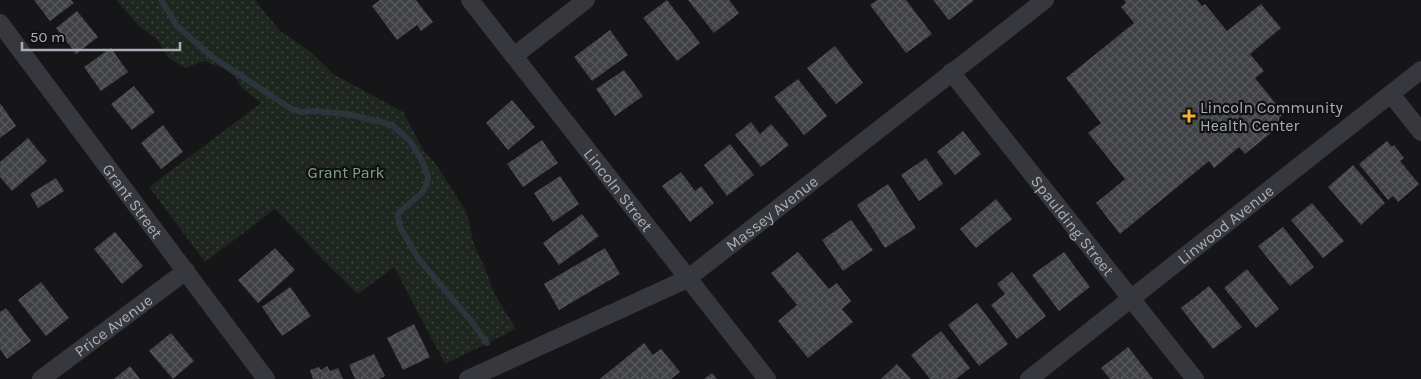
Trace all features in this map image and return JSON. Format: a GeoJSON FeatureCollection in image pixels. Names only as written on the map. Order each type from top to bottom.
{"type":"FeatureCollection","features":[{"type":"Feature","properties":{"kind":"street","name":"Lincoln Street"},"geometry":{"type":"LineString","coordinates":[[470,0],[767,379]]}},
{"type":"Feature","properties":{"kind":"street"},"geometry":{"type":"LineString","coordinates":[[514,56],[586,0]]}},
{"type":"Feature","properties":{"kind":"street","name":"Massey Avenue"},"geometry":{"type":"LineString","coordinates":[[468,379],[688,279],[1045,0]]}},
{"type":"Feature","properties":{"kind":"street","name":"Grant Street"},"geometry":{"type":"LineString","coordinates":[[0,23],[266,379]]}},
{"type":"Feature","properties":{"kind":"street","name":"Linwood Avenue"},"geometry":{"type":"LineString","coordinates":[[1029,379],[1421,70]]}},
{"type":"Feature","properties":{"kind":"street","name":"Spaulding Street"},"geometry":{"type":"LineString","coordinates":[[951,72],[1195,379]]}},
{"type":"Feature","properties":{"kind":"street"},"geometry":{"type":"LineString","coordinates":[[1391,94],[1421,132]]}},
{"type":"Feature","properties":{"kind":"street","name":"Price Avenue"},"geometry":{"type":"LineString","coordinates":[[41,379],[186,271]]}},
{"type":"Feature","properties":{"kind":"green space","name":"Grant Park"},"geometry":{"type":"Polygon","coordinates":[[[116,0],[255,0],[279,30],[311,52],[333,74],[403,112],[424,151],[436,164],[467,213],[474,245],[494,293],[516,329],[445,364],[394,267],[358,294],[275,209],[205,262],[149,187],[261,103],[242,88],[235,77],[223,68],[204,61],[185,68],[168,57],[157,39],[140,27],[116,0]]]}},
{"type":"Feature","properties":{"kind":"building"},"geometry":{"type":"Polygon","coordinates":[[[34,0],[71,0],[74,3],[50,21],[34,0]]]}},
{"type":"Feature","properties":{"kind":"building"},"geometry":{"type":"Polygon","coordinates":[[[380,0],[416,0],[433,22],[421,31],[417,25],[397,40],[372,6],[380,0]]]}},
{"type":"Feature","properties":{"kind":"building"},"geometry":{"type":"Polygon","coordinates":[[[667,0],[700,43],[677,61],[643,18],[667,0]]]}},
{"type":"Feature","properties":{"kind":"building"},"geometry":{"type":"Polygon","coordinates":[[[688,0],[729,0],[739,13],[714,33],[688,0]]]}},
{"type":"Feature","properties":{"kind":"building"},"geometry":{"type":"Polygon","coordinates":[[[877,0],[906,0],[932,34],[906,53],[870,5],[877,0]]]}},
{"type":"Feature","properties":{"kind":"building"},"geometry":{"type":"Polygon","coordinates":[[[933,0],[973,0],[973,1],[949,20],[933,0]]]}},
{"type":"Feature","properties":{"kind":"building","name":"Lincoln Community Health Center"},"geometry":{"type":"Polygon","coordinates":[[[1124,0],[1197,0],[1202,6],[1205,4],[1227,31],[1261,4],[1281,28],[1250,54],[1264,71],[1255,78],[1284,114],[1279,118],[1283,123],[1245,154],[1239,147],[1214,168],[1209,161],[1120,234],[1096,203],[1125,179],[1088,133],[1101,123],[1066,78],[1134,23],[1121,7],[1126,3],[1124,0]]]}},
{"type":"Feature","properties":{"kind":"building"},"geometry":{"type":"Polygon","coordinates":[[[77,11],[98,37],[76,54],[56,28],[77,11]]]}},
{"type":"Feature","properties":{"kind":"building"},"geometry":{"type":"Polygon","coordinates":[[[610,30],[628,55],[592,81],[574,57],[610,30]]]}},
{"type":"Feature","properties":{"kind":"building"},"geometry":{"type":"Polygon","coordinates":[[[835,46],[863,83],[836,104],[807,68],[835,46]]]}},
{"type":"Feature","properties":{"kind":"building"},"geometry":{"type":"Polygon","coordinates":[[[111,48],[128,72],[101,91],[84,67],[111,48]]]}},
{"type":"Feature","properties":{"kind":"building"},"geometry":{"type":"Polygon","coordinates":[[[624,70],[643,96],[615,116],[596,89],[624,70]]]}},
{"type":"Feature","properties":{"kind":"building"},"geometry":{"type":"Polygon","coordinates":[[[798,79],[827,116],[804,135],[774,97],[798,79]]]}},
{"type":"Feature","properties":{"kind":"building"},"geometry":{"type":"Polygon","coordinates":[[[134,86],[155,112],[132,130],[111,104],[134,86]]]}},
{"type":"Feature","properties":{"kind":"building"},"geometry":{"type":"Polygon","coordinates":[[[512,100],[535,127],[508,150],[486,123],[512,100]]]}},
{"type":"Feature","properties":{"kind":"building"},"geometry":{"type":"Polygon","coordinates":[[[0,103],[16,126],[0,138],[0,103]]]}},
{"type":"Feature","properties":{"kind":"building"},"geometry":{"type":"Polygon","coordinates":[[[751,122],[760,134],[771,124],[789,145],[761,167],[735,135],[751,122]]]}},
{"type":"Feature","properties":{"kind":"building"},"geometry":{"type":"Polygon","coordinates":[[[163,125],[183,152],[161,169],[141,143],[163,125]]]}},
{"type":"Feature","properties":{"kind":"building"},"geometry":{"type":"Polygon","coordinates":[[[963,131],[981,154],[955,175],[937,152],[963,131]]]}},
{"type":"Feature","properties":{"kind":"building"},"geometry":{"type":"Polygon","coordinates":[[[28,138],[47,161],[12,191],[0,177],[0,162],[28,138]]]}},
{"type":"Feature","properties":{"kind":"building"},"geometry":{"type":"Polygon","coordinates":[[[542,140],[558,163],[523,187],[507,164],[542,140]]]}},
{"type":"Feature","properties":{"kind":"building"},"geometry":{"type":"Polygon","coordinates":[[[1387,141],[1392,147],[1394,145],[1404,158],[1400,161],[1419,184],[1398,202],[1393,196],[1388,200],[1359,164],[1387,141]]]}},
{"type":"Feature","properties":{"kind":"building"},"geometry":{"type":"Polygon","coordinates":[[[730,144],[754,175],[727,196],[704,165],[730,144]]]}},
{"type":"Feature","properties":{"kind":"building"},"geometry":{"type":"Polygon","coordinates":[[[926,158],[943,184],[919,201],[901,175],[926,158]]]}},
{"type":"Feature","properties":{"kind":"building"},"geometry":{"type":"Polygon","coordinates":[[[1353,165],[1385,203],[1361,225],[1328,187],[1353,165]]]}},
{"type":"Feature","properties":{"kind":"building"},"geometry":{"type":"Polygon","coordinates":[[[681,172],[695,191],[701,186],[714,203],[690,222],[662,186],[681,172]]]}},
{"type":"Feature","properties":{"kind":"building"},"geometry":{"type":"Polygon","coordinates":[[[560,176],[579,204],[553,222],[534,193],[560,176]]]}},
{"type":"Feature","properties":{"kind":"building"},"geometry":{"type":"Polygon","coordinates":[[[56,178],[64,191],[38,208],[30,194],[56,178]]]}},
{"type":"Feature","properties":{"kind":"building"},"geometry":{"type":"Polygon","coordinates":[[[888,184],[916,228],[885,248],[857,205],[888,184]]]}},
{"type":"Feature","properties":{"kind":"building"},"geometry":{"type":"Polygon","coordinates":[[[996,199],[1012,219],[976,248],[960,229],[996,199]]]}},
{"type":"Feature","properties":{"kind":"building"},"geometry":{"type":"Polygon","coordinates":[[[1312,203],[1344,241],[1323,258],[1291,220],[1312,203]]]}},
{"type":"Feature","properties":{"kind":"building"},"geometry":{"type":"Polygon","coordinates":[[[582,214],[599,236],[559,265],[543,243],[582,214]]]}},
{"type":"Feature","properties":{"kind":"building"},"geometry":{"type":"Polygon","coordinates":[[[851,220],[873,250],[843,271],[822,240],[851,220]]]}},
{"type":"Feature","properties":{"kind":"building"},"geometry":{"type":"Polygon","coordinates":[[[1283,227],[1314,267],[1290,286],[1258,246],[1283,227]]]}},
{"type":"Feature","properties":{"kind":"building"},"geometry":{"type":"Polygon","coordinates":[[[115,232],[143,266],[122,284],[94,249],[115,232]]]}},
{"type":"Feature","properties":{"kind":"building"},"geometry":{"type":"Polygon","coordinates":[[[275,248],[295,270],[258,303],[238,280],[275,248]]]}},
{"type":"Feature","properties":{"kind":"building"},"geometry":{"type":"Polygon","coordinates":[[[605,248],[620,274],[559,310],[544,284],[605,248]]]}},
{"type":"Feature","properties":{"kind":"building"},"geometry":{"type":"Polygon","coordinates":[[[798,252],[829,289],[837,283],[851,301],[842,309],[853,322],[808,358],[778,321],[797,305],[771,273],[798,252]]]}},
{"type":"Feature","properties":{"kind":"building"},"geometry":{"type":"Polygon","coordinates":[[[1064,252],[1090,287],[1059,311],[1032,275],[1064,252]]]}},
{"type":"Feature","properties":{"kind":"building"},"geometry":{"type":"Polygon","coordinates":[[[1247,269],[1279,309],[1256,328],[1224,288],[1247,269]]]}},
{"type":"Feature","properties":{"kind":"building"},"geometry":{"type":"Polygon","coordinates":[[[1012,272],[1046,316],[1017,339],[991,305],[1005,294],[997,284],[1012,272]]]}},
{"type":"Feature","properties":{"kind":"building"},"geometry":{"type":"Polygon","coordinates":[[[41,282],[69,318],[46,336],[18,300],[41,282]]]}},
{"type":"Feature","properties":{"kind":"building"},"geometry":{"type":"Polygon","coordinates":[[[1209,286],[1242,327],[1213,349],[1181,308],[1209,286]]]}},
{"type":"Feature","properties":{"kind":"building"},"geometry":{"type":"Polygon","coordinates":[[[290,287],[311,316],[282,336],[262,307],[290,287]]]}},
{"type":"Feature","properties":{"kind":"building"},"geometry":{"type":"Polygon","coordinates":[[[977,303],[1008,344],[979,366],[948,325],[977,303]]]}},
{"type":"Feature","properties":{"kind":"building"},"geometry":{"type":"Polygon","coordinates":[[[6,308],[31,341],[7,359],[0,349],[0,312],[6,308]]]}},
{"type":"Feature","properties":{"kind":"building"},"geometry":{"type":"Polygon","coordinates":[[[414,324],[430,357],[403,370],[387,338],[414,324]]]}},
{"type":"Feature","properties":{"kind":"building"},"geometry":{"type":"Polygon","coordinates":[[[941,331],[970,368],[956,379],[930,379],[911,355],[941,331]]]}},
{"type":"Feature","properties":{"kind":"building"},"geometry":{"type":"Polygon","coordinates":[[[171,333],[194,361],[173,379],[149,351],[171,333]]]}},
{"type":"Feature","properties":{"kind":"building"},"geometry":{"type":"Polygon","coordinates":[[[644,343],[653,355],[661,349],[680,372],[671,379],[600,379],[644,343]]]}},
{"type":"Feature","properties":{"kind":"building"},"geometry":{"type":"Polygon","coordinates":[[[1128,347],[1153,379],[1110,379],[1101,368],[1128,347]]]}},
{"type":"Feature","properties":{"kind":"building"},"geometry":{"type":"Polygon","coordinates":[[[374,354],[385,376],[379,379],[355,379],[349,365],[374,354]]]}},
{"type":"Feature","properties":{"kind":"building"},"geometry":{"type":"Polygon","coordinates":[[[897,364],[911,379],[881,379],[897,364]]]}},
{"type":"Feature","properties":{"kind":"building"},"geometry":{"type":"Polygon","coordinates":[[[130,366],[140,379],[114,379],[130,366]]]}},
{"type":"Feature","properties":{"kind":"building"},"geometry":{"type":"Polygon","coordinates":[[[327,366],[330,371],[338,368],[343,379],[313,379],[310,370],[319,367],[321,370],[327,366]]]}},
{"type":"Feature","properties":{"kind":"building"},"geometry":{"type":"Polygon","coordinates":[[[712,373],[717,379],[704,379],[712,373]]]}},
{"type":"Feature","properties":{"kind":"waterway"},"geometry":{"type":"LineString","coordinates":[[161,0],[177,26],[211,56],[290,108],[301,112],[313,111],[347,114],[385,123],[393,126],[410,141],[421,159],[428,176],[427,184],[422,193],[398,213],[400,227],[418,258],[487,343]]}},
{"type":"Feature","properties":{"kind":"place","name":"Lincoln Community Health Center"},"geometry":{"type":"Point","coordinates":[1189,116]}}]}
